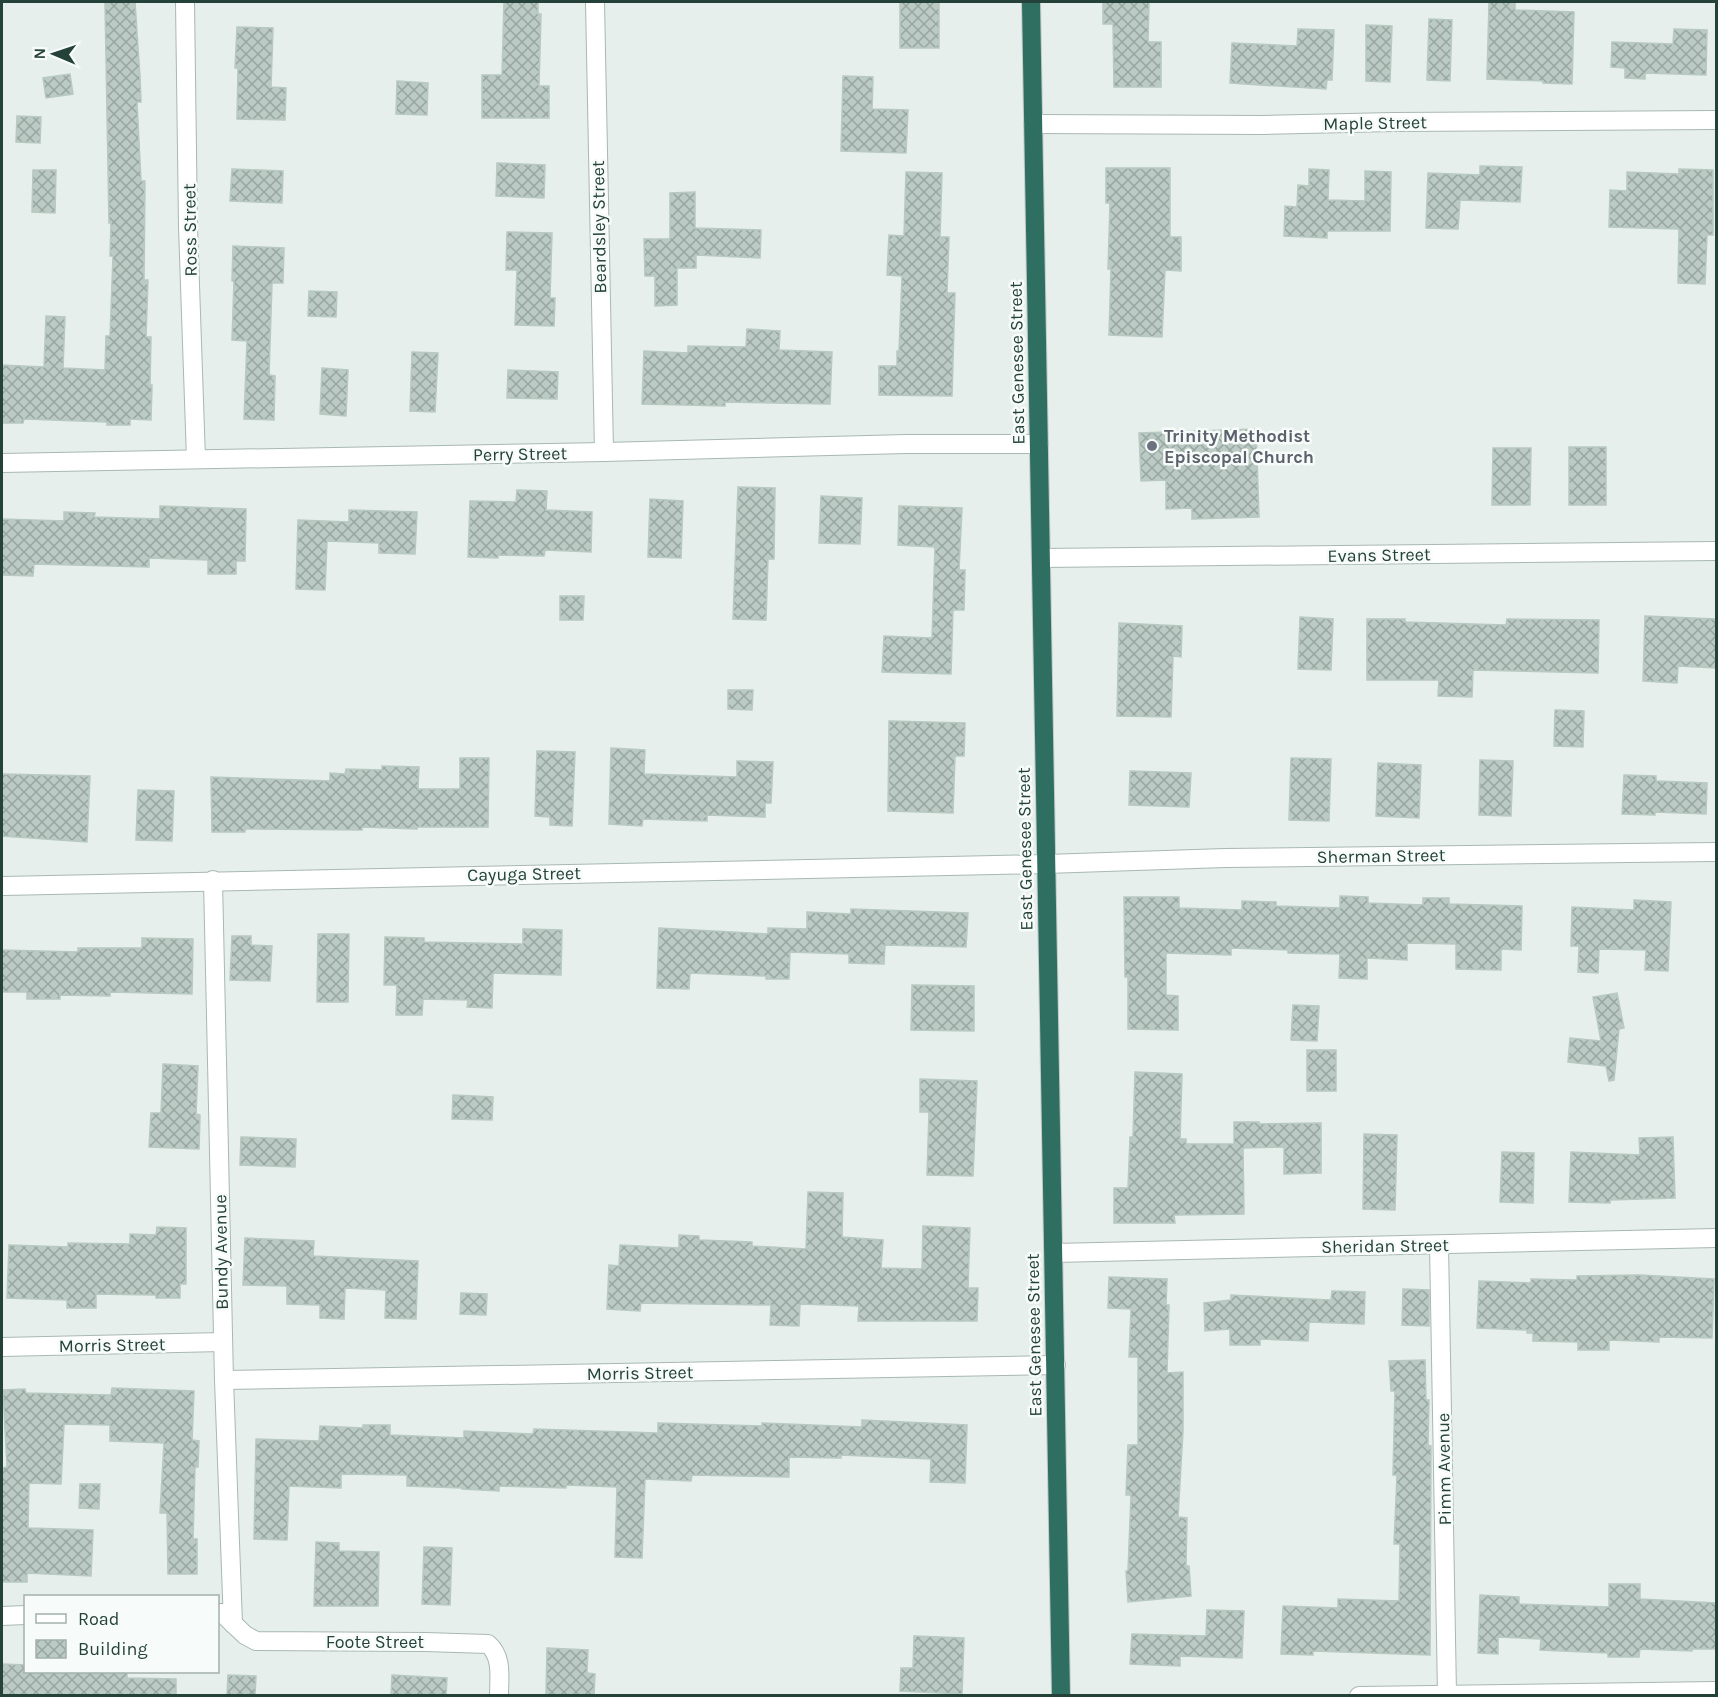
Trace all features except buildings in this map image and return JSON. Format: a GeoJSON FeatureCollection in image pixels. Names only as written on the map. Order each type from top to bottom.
{"type":"FeatureCollection","features":[{"type":"Feature","properties":{"kind":"highway","name":"East Genesee Street"},"geometry":{"type":"LineString","coordinates":[[1031,2],[1061,1695]]}},
{"type":"Feature","properties":{"kind":"street","name":"Ross Street"},"geometry":{"type":"LineString","coordinates":[[185,2],[188,227],[196,459]]}},
{"type":"Feature","properties":{"kind":"street","name":"Beardsley Street"},"geometry":{"type":"LineString","coordinates":[[596,2],[604,452]]}},
{"type":"Feature","properties":{"kind":"street","name":"Maple Street"},"geometry":{"type":"LineString","coordinates":[[1033,124],[1264,125],[1716,120]]}},
{"type":"Feature","properties":{"kind":"street","name":"Perry Street"},"geometry":{"type":"LineString","coordinates":[[2,464],[906,444],[1039,444]]}},
{"type":"Feature","properties":{"kind":"street","name":"Evans Street"},"geometry":{"type":"LineString","coordinates":[[1042,558],[1716,551]]}},
{"type":"Feature","properties":{"kind":"street","name":"Sherman Street"},"geometry":{"type":"LineString","coordinates":[[1046,864],[1225,858],[1716,852]]}},
{"type":"Feature","properties":{"kind":"street","name":"Cayuga Street"},"geometry":{"type":"LineString","coordinates":[[2,886],[1046,864]]}},
{"type":"Feature","properties":{"kind":"street","name":"Bundy Avenue"},"geometry":{"type":"LineString","coordinates":[[213,880],[222,1342],[233,1624]]}},
{"type":"Feature","properties":{"kind":"street","name":"Sheridan Street"},"geometry":{"type":"LineString","coordinates":[[1054,1253],[1716,1238]]}},
{"type":"Feature","properties":{"kind":"street","name":"Pimm Avenue"},"geometry":{"type":"LineString","coordinates":[[1439,1245],[1448,1694]]}},
{"type":"Feature","properties":{"kind":"street","name":"Morris Street"},"geometry":{"type":"LineString","coordinates":[[2,1347],[222,1342]]}},
{"type":"Feature","properties":{"kind":"street","name":"Morris Street"},"geometry":{"type":"LineString","coordinates":[[224,1380],[1056,1365]]}},
{"type":"Feature","properties":{"kind":"street","name":"Foote Street"},"geometry":{"type":"LineString","coordinates":[[219,1613],[222,1613],[245,1635],[256,1641],[488,1644],[495,1650],[499,1660],[500,1695]]}},
{"type":"Feature","properties":{"kind":"street"},"geometry":{"type":"LineString","coordinates":[[2,1616],[24,1615]]}},
{"type":"Feature","properties":{"kind":"street"},"geometry":{"type":"LineString","coordinates":[[1359,1695],[1716,1691]]}},
{"type":"Feature","properties":{"kind":"place","name":"Trinity Methodist Episcopal Church"},"geometry":{"type":"Point","coordinates":[1152,446]}}]}
